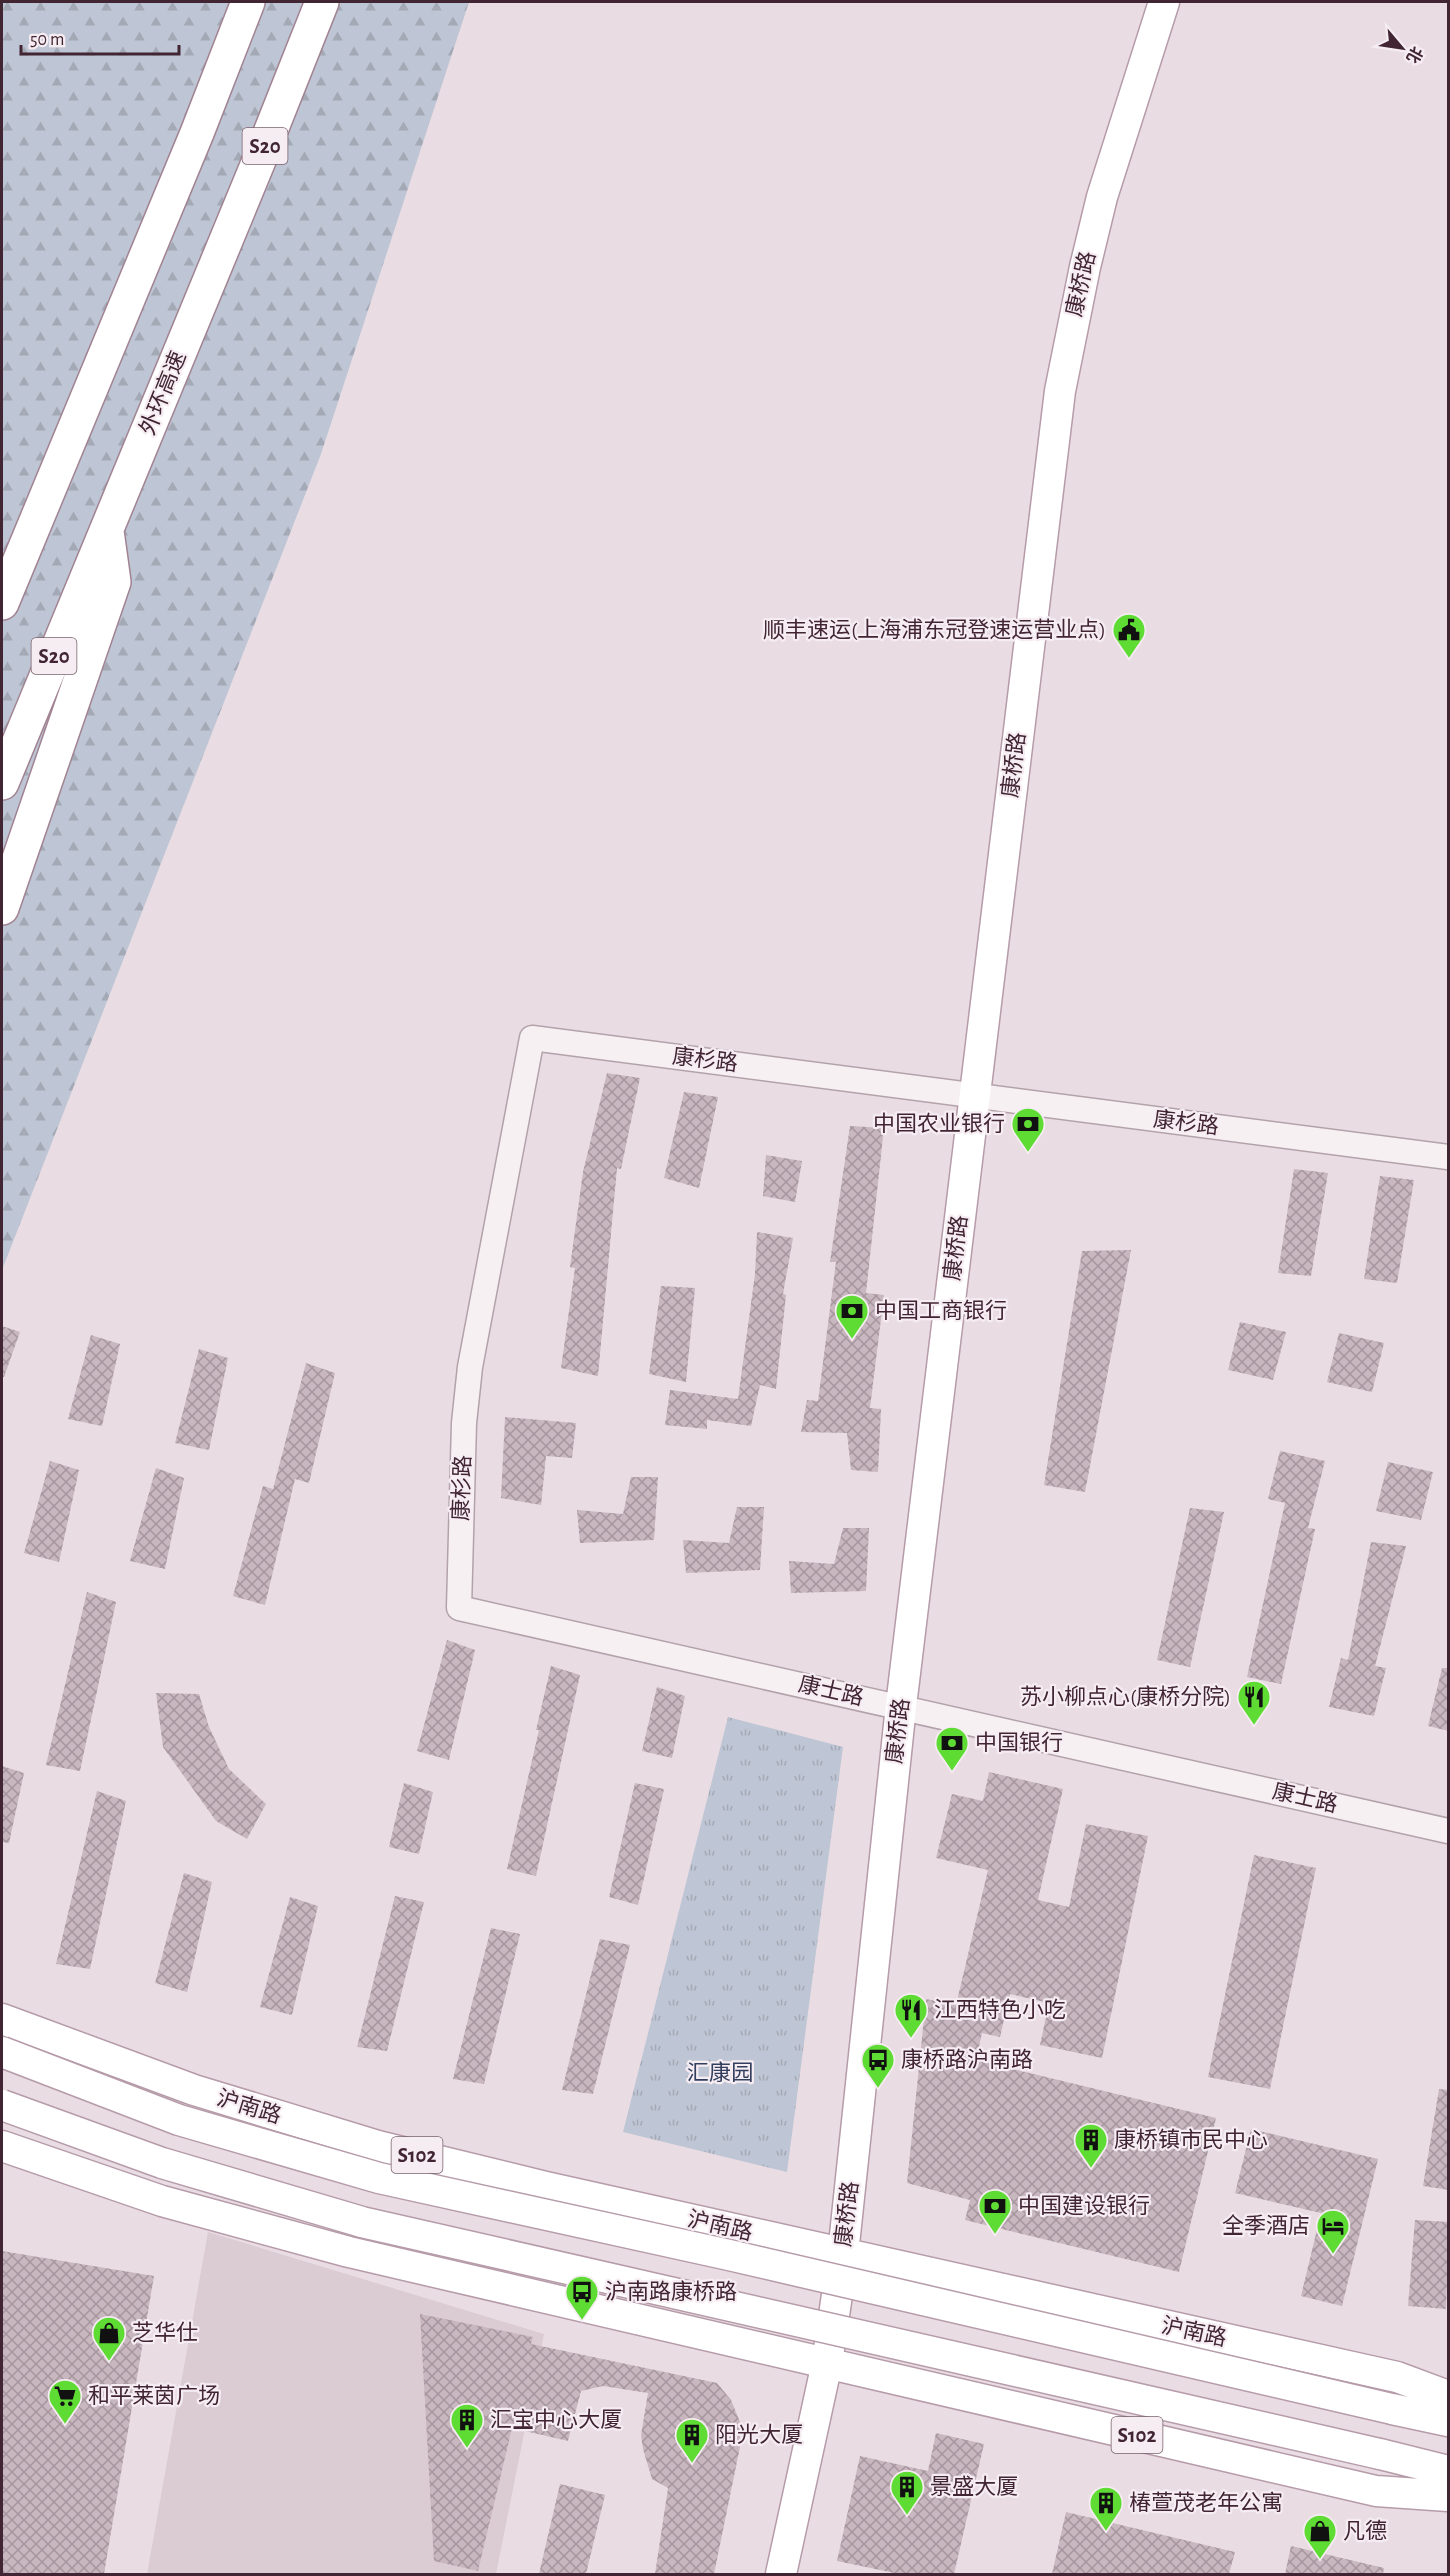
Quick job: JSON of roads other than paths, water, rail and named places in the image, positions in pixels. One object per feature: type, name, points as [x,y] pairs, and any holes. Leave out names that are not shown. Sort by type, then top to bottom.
[{"type":"highway","points":[[2,600],[197,133],[248,2]]},
{"type":"highway","name":"外环高速","points":[[2,783],[322,2]]},
{"type":"highway","points":[[2,908],[114,582],[107,529]]},
{"type":"main road","name":"康桥路","points":[[781,2574],[827,2362],[843,2254],[901,1706],[1062,380],[1082,278],[1102,197],[1164,2]]},
{"type":"main road","name":"沪南路","points":[[2,2019],[194,2090],[378,2146],[546,2187],[1397,2377],[1449,2396]]},
{"type":"main road","points":[[2,2052],[179,2120],[380,2178],[729,2255],[1449,2421]]},
{"type":"main road","points":[[2,2105],[162,2163],[362,2222],[1449,2471]]},
{"type":"main road","name":"S102","points":[[2,2146],[162,2201],[349,2252],[1376,2491],[1449,2496]]},
{"type":"street","name":"康杉路","points":[[459,1608],[464,1423],[470,1366],[532,1038],[1449,1157]]},
{"type":"street","name":"康士路","points":[[459,1608],[1449,1831]]},
{"type":"place","name":"顺丰速运(上海浦东冠登速运营业点)","points":[[1129,659]]},
{"type":"place","name":"中国农业银行","points":[[1028,1153]]},
{"type":"place","name":"中国工商银行","points":[[852,1340]]},
{"type":"place","name":"苏小柳点心(康桥分院)","points":[[1254,1726]]},
{"type":"place","name":"中国银行","points":[[952,1772]]},
{"type":"place","name":"江西特色小吃","points":[[911,2039]]},
{"type":"place","name":"康桥路沪南路","points":[[878,2089]]},
{"type":"place","name":"康桥镇市民中心","points":[[1091,2169]]},
{"type":"place","name":"中国建设银行","points":[[995,2235]]},
{"type":"place","name":"全季酒店","points":[[1333,2255]]},
{"type":"place","name":"沪南路康桥路","points":[[582,2321]]},
{"type":"place","name":"芝华仕","points":[[109,2362]]},
{"type":"place","name":"和平莱茵广场","points":[[65,2425]]},
{"type":"place","name":"汇宝中心大厦","points":[[467,2449]]},
{"type":"place","name":"阳光大厦","points":[[692,2464]]},
{"type":"place","name":"景盛大厦","points":[[907,2516]]},
{"type":"place","name":"椿萱茂老年公寓","points":[[1106,2532]]},
{"type":"place","name":"凡德","points":[[1320,2560]]},
{"type":"park label","name":"汇康园","points":[[720,2073]]}]
